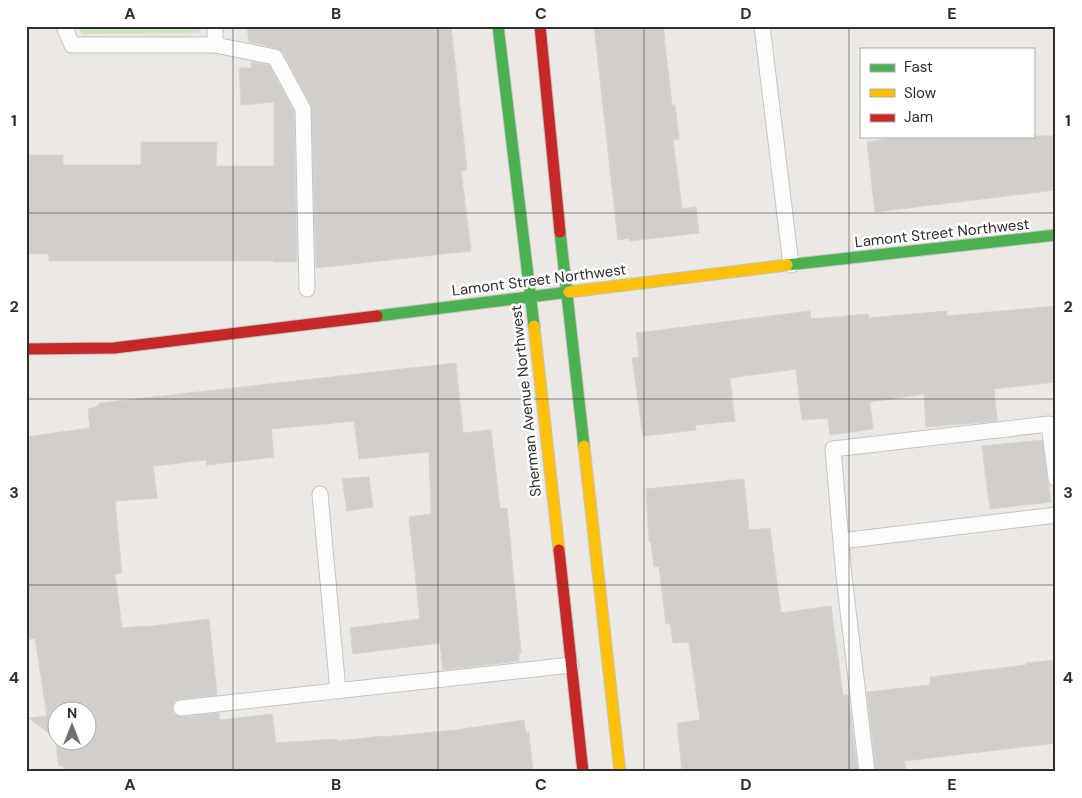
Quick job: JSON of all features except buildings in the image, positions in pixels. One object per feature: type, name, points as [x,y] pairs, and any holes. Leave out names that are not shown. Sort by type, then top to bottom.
[{"type":"main road","name":"Sherman Avenue Northwest","points":[[498,26],[583,772]]},
{"type":"main road","points":[[540,26],[562,250],[620,772]]},
{"type":"main road","name":"Lamont Street Northwest","points":[[26,350],[114,348],[530,296],[1056,235]]},
{"type":"lane","points":[[64,26],[72,45],[215,45],[275,57],[303,109],[307,289]]},
{"type":"lane","points":[[215,26],[215,45]]},
{"type":"lane","points":[[762,26],[791,265]]},
{"type":"lane","points":[[866,772],[844,576],[833,449],[1049,424],[1056,479]]},
{"type":"lane","points":[[320,494],[338,691]]},
{"type":"lane","points":[[841,541],[1056,515]]},
{"type":"lane","points":[[181,708],[571,665]]},
{"type":"green space","points":[[78,26],[200,26],[199,33],[82,34]]},
{"type":"traffic: fast","points":[[498,26],[534,326]]},
{"type":"traffic: fast","points":[[560,232],[584,446]]},
{"type":"traffic: fast","points":[[787,265],[1056,235]]},
{"type":"traffic: fast","points":[[377,316],[569,292]]},
{"type":"traffic: slow","points":[[569,292],[787,265]]},
{"type":"traffic: slow","points":[[534,326],[559,550]]},
{"type":"traffic: slow","points":[[584,446],[620,772]]},
{"type":"traffic: jam","points":[[540,26],[560,232]]},
{"type":"traffic: jam","points":[[26,349],[114,348],[377,316]]},
{"type":"traffic: jam","points":[[559,550],[583,772]]}]
